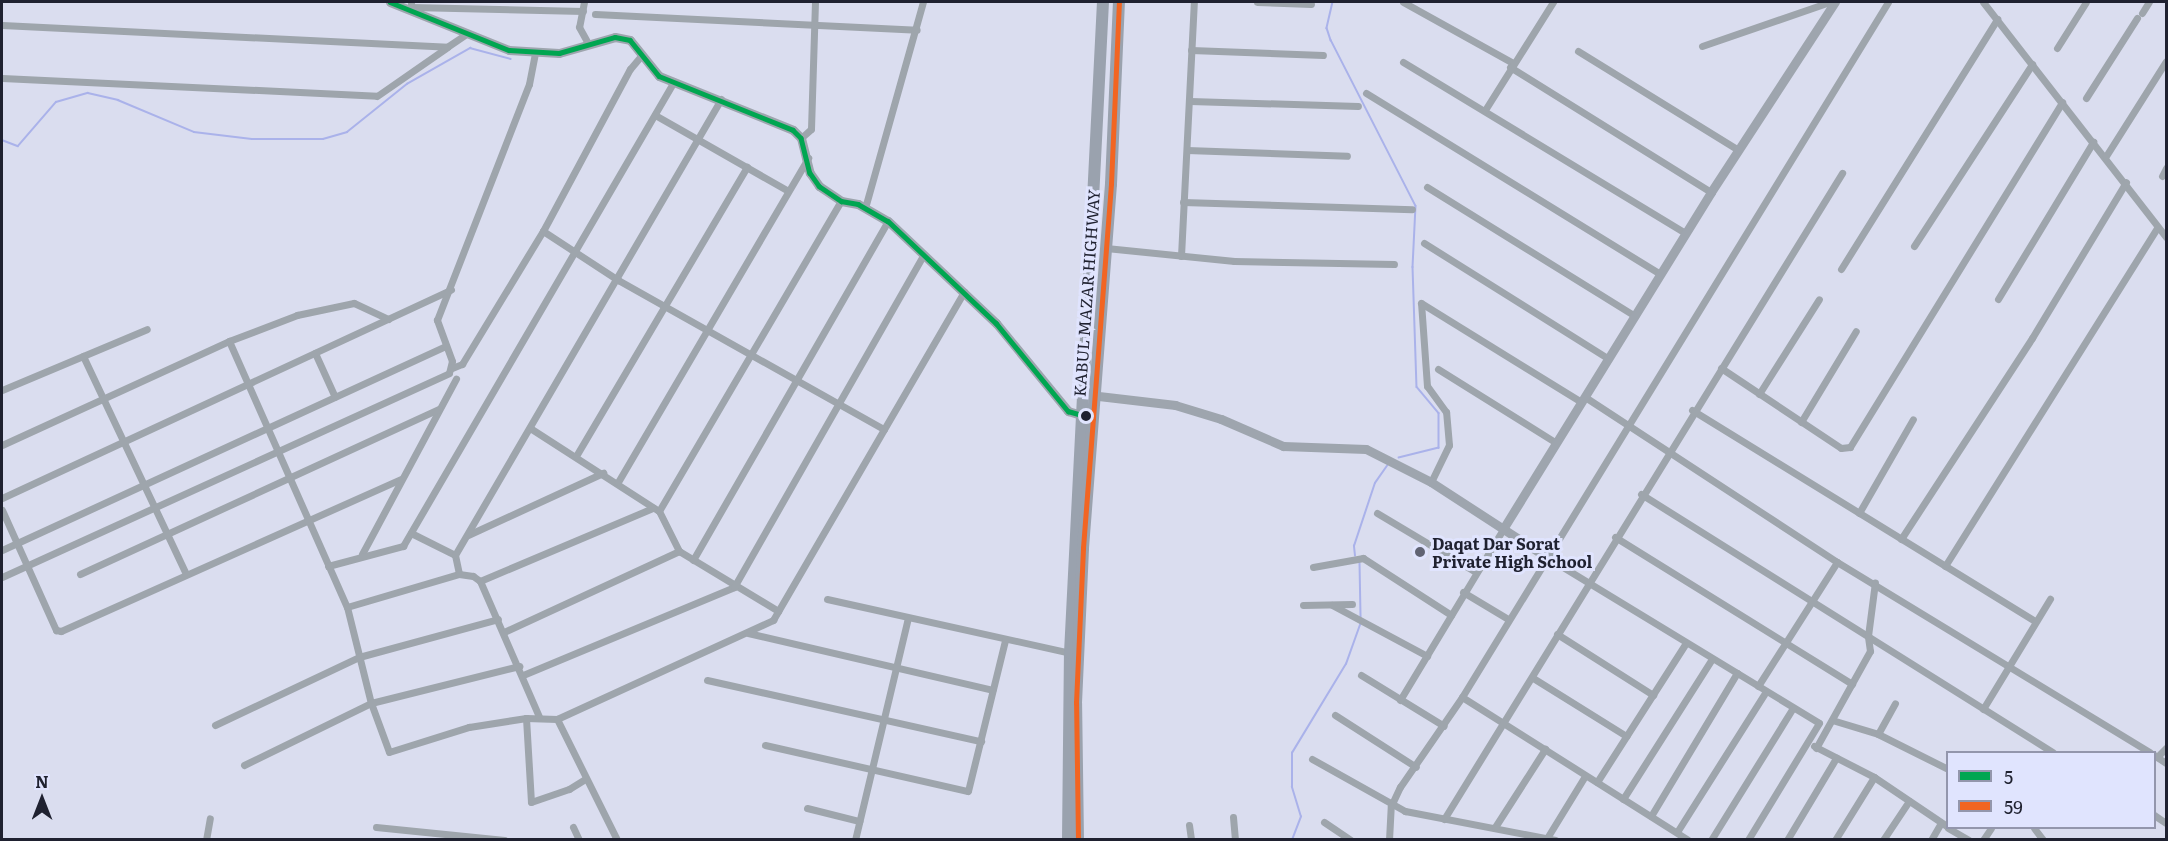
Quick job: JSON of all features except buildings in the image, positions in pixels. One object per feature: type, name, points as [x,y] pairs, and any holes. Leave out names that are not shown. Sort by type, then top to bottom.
[{"type":"highway","name":"KABUL MAZAR HIGHWAY","points":[[1068,840],[1103,2]]},
{"type":"highway","name":"KABUL MAZAR HIGHWAY","points":[[1088,394],[1106,248],[1119,2]]},
{"type":"highway","name":"KABUL MAZAR HIGHWAY","points":[[1076,613],[1070,653],[1071,750],[1078,840]]},
{"type":"street","points":[[390,2],[584,11]]},
{"type":"street","points":[[584,2],[584,36]]},
{"type":"street","points":[[801,138],[811,129],[815,2]]},
{"type":"street","points":[[865,208],[917,30],[923,2]]},
{"type":"street","points":[[1181,256],[1194,2]]},
{"type":"street","points":[[1257,2],[1311,4]]},
{"type":"street","points":[[1403,2],[1511,65],[1711,192]]},
{"type":"street","points":[[1485,110],[1511,65],[1553,2]]},
{"type":"street","points":[[1702,46],[1833,2]]},
{"type":"street","points":[[1400,700],[1555,442],[1833,2]]},
{"type":"street","points":[[1389,840],[1391,806],[1444,726],[1508,619],[1630,427],[1888,2]]},
{"type":"street","points":[[1983,2],[2106,156],[2166,237]]},
{"type":"street","points":[[2057,48],[2086,2]]},
{"type":"street","points":[[2086,98],[2148,2]]},
{"type":"street","points":[[411,4],[466,34],[509,50],[559,53],[584,36],[630,40],[659,76],[722,99],[793,130],[801,138],[812,178],[840,201],[865,208],[888,221],[996,323],[1068,411],[1087,417]]},
{"type":"street","points":[[595,14],[917,30]]},
{"type":"street","points":[[1841,269],[1997,19]]},
{"type":"street","points":[[2,25],[447,47]]},
{"type":"street","points":[[2,78],[377,96],[466,34]]},
{"type":"street","points":[[1191,50],[1323,55]]},
{"type":"street","points":[[1578,51],[1738,150]]},
{"type":"street","points":[[452,368],[437,320],[451,290],[529,84],[535,52]]},
{"type":"street","points":[[2,577],[462,364],[543,231],[630,69],[641,56]]},
{"type":"street","points":[[2106,156],[2166,61]]},
{"type":"street","points":[[1403,62],[1685,233]]},
{"type":"street","points":[[1914,246],[2032,64]]},
{"type":"street","points":[[328,566],[362,554],[403,546],[673,82]]},
{"type":"street","points":[[1366,93],[1660,274]]},
{"type":"street","points":[[459,574],[455,555],[701,139],[722,99]]},
{"type":"street","points":[[1190,101],[1358,106]]},
{"type":"street","points":[[1721,368],[1841,448],[1850,447],[2062,102]]},
{"type":"street","points":[[655,116],[701,139],[788,191]]},
{"type":"street","points":[[1998,299],[2093,142]]},
{"type":"street","points":[[1187,150],[1347,156]]},
{"type":"street","points":[[618,482],[808,158]]},
{"type":"street","points":[[576,456],[747,167]]},
{"type":"street","points":[[2162,176],[2166,168]]},
{"type":"street","points":[[1444,819],[1533,678],[1557,634],[1692,410],[1721,368],[1842,173]]},
{"type":"street","points":[[1901,539],[2032,338],[2126,182]]},
{"type":"street","points":[[1427,187],[1635,316]]},
{"type":"street","points":[[347,607],[459,574],[480,581],[656,509],[753,354],[840,201]]},
{"type":"street","points":[[1183,202],[1412,209]]},
{"type":"street","points":[[693,560],[888,221]]},
{"type":"street","points":[[1945,566],[2157,227]]},
{"type":"street","points":[[543,231],[618,280],[710,328],[795,380],[884,429]]},
{"type":"street","points":[[1424,243],[1609,359]]},
{"type":"street","points":[[1106,248],[1181,256],[1394,264]]},
{"type":"street","points":[[523,675],[734,587],[924,254]]},
{"type":"street","points":[[2,498],[451,290]]},
{"type":"street","points":[[229,341],[347,607],[371,704],[389,752],[470,727],[526,718],[557,719],[773,620],[964,292]]},
{"type":"street","points":[[1759,394],[1819,299]]},
{"type":"street","points":[[2,445],[229,341],[297,315],[354,303],[389,319]]},
{"type":"street","points":[[1431,482],[1449,445],[1446,412],[1426,386],[1421,303],[1630,427],[1837,562],[1875,582],[2148,751]]},
{"type":"street","points":[[2,390],[147,329]]},
{"type":"street","points":[[1801,422],[1856,331]]},
{"type":"street","points":[[2,550],[445,346]]},
{"type":"street","points":[[315,353],[334,397]]},
{"type":"street","points":[[83,356],[121,442],[186,574]]},
{"type":"street","points":[[1438,369],[1555,442]]},
{"type":"street","points":[[362,554],[456,379]]},
{"type":"street","points":[[1088,394],[1175,405],[1221,419],[1282,446],[1366,449],[1431,482],[1548,558],[1758,686],[1765,693],[1819,723],[1809,744],[1748,840]]},
{"type":"street","points":[[80,574],[439,409]]},
{"type":"street","points":[[1692,410],[2035,621]]},
{"type":"street","points":[[1859,513],[1913,419]]},
{"type":"street","points":[[530,428],[603,472],[656,509],[679,551],[734,587],[778,611]]},
{"type":"street","points":[[468,535],[603,472]]},
{"type":"street","points":[[2,510],[58,631],[308,518],[401,479]]},
{"type":"street","points":[[1641,494],[2050,751]]},
{"type":"street","points":[[1377,513],[1476,572]]},
{"type":"street","points":[[411,533],[455,555]]},
{"type":"street","points":[[1615,537],[1785,645],[1852,684]]},
{"type":"street","points":[[504,632],[679,551]]},
{"type":"street","points":[[1313,567],[1361,558],[1452,615]]},
{"type":"street","points":[[1758,686],[1837,562]]},
{"type":"street","points":[[480,581],[523,675],[539,717]]},
{"type":"street","points":[[1816,748],[1870,651],[1868,636],[1875,582]]},
{"type":"street","points":[[1463,592],[1508,619]]},
{"type":"street","points":[[828,598],[1070,653]]},
{"type":"street","points":[[1983,709],[2050,599]]},
{"type":"street","points":[[1303,605],[1352,604]]},
{"type":"street","points":[[1332,605],[1354,618],[1364,619],[1427,656]]},
{"type":"street","points":[[855,840],[908,618]]},
{"type":"street","points":[[215,725],[359,657],[498,619]]},
{"type":"street","points":[[748,633],[992,690]]},
{"type":"street","points":[[1557,634],[1653,694]]},
{"type":"street","points":[[765,745],[966,791],[981,741],[1005,640]]},
{"type":"street","points":[[1597,782],[1686,643]]},
{"type":"street","points":[[1623,799],[1712,659]]},
{"type":"street","points":[[244,765],[371,704],[519,666]]},
{"type":"street","points":[[1651,816],[1737,673]]},
{"type":"street","points":[[1361,675],[1444,726]]},
{"type":"street","points":[[1533,678],[1626,736]]},
{"type":"street","points":[[707,680],[981,741]]},
{"type":"street","points":[[1677,832],[1765,693]]},
{"type":"street","points":[[1462,697],[1688,840]]},
{"type":"street","points":[[1878,734],[1895,703]]},
{"type":"street","points":[[1711,840],[1793,708]]},
{"type":"street","points":[[1335,714],[1416,767]]},
{"type":"street","points":[[526,718],[531,802],[569,789],[585,779]]},
{"type":"street","points":[[557,719],[617,840]]},
{"type":"street","points":[[1832,720],[1878,734],[1946,768]]},
{"type":"street","points":[[1809,744],[1874,777],[1946,826],[1931,840]]},
{"type":"street","points":[[1495,827],[1545,749]]},
{"type":"street","points":[[1786,840],[1836,758]]},
{"type":"street","points":[[1312,759],[1391,806],[1444,819],[1551,839],[1585,776]]},
{"type":"street","points":[[1835,840],[1874,777]]},
{"type":"street","points":[[1883,840],[1909,801]]},
{"type":"street","points":[[807,808],[859,821]]},
{"type":"street","points":[[1233,817],[1235,840]]},
{"type":"street","points":[[206,840],[210,818]]},
{"type":"street","points":[[1324,822],[1351,840]]},
{"type":"street","points":[[1189,825],[1191,840]]},
{"type":"street","points":[[376,827],[504,840]]},
{"type":"street","points":[[573,827],[579,840]]},
{"type":"street","points":[[1951,829],[1969,840]]},
{"type":"street","points":[[2034,840],[2036,830]]},
{"type":"street","points":[[2036,830],[2043,840]]},
{"type":"waterway","points":[[1333,2],[1327,28],[1331,40],[1416,206],[1413,267],[1417,387],[1439,413],[1439,448],[1399,458]]},
{"type":"waterway","points":[[2,140],[18,146],[56,102],[88,93],[118,100],[194,132],[252,139],[323,139],[347,132],[407,84],[470,48],[511,59]]},
{"type":"waterway","points":[[1355,556],[1354,546],[1375,483],[1387,466]]},
{"type":"waterway","points":[[1360,563],[1361,617]]},
{"type":"waterway","points":[[1292,840],[1301,817],[1292,787],[1292,753],[1346,664],[1361,622]]},
{"type":"transit line","name":"5","points":[[390,2],[509,50],[559,53],[615,37],[630,40],[659,76],[793,130],[801,138],[810,173],[819,186],[841,201],[858,204],[888,221],[996,323],[1068,411],[1093,418]]},
{"type":"transit line","name":"59","points":[[1078,840],[1076,703],[1083,548],[1111,184],[1119,2]]},
{"type":"place","name":"Daqat Dar Sorat Private High School","points":[[1420,552]]}]
